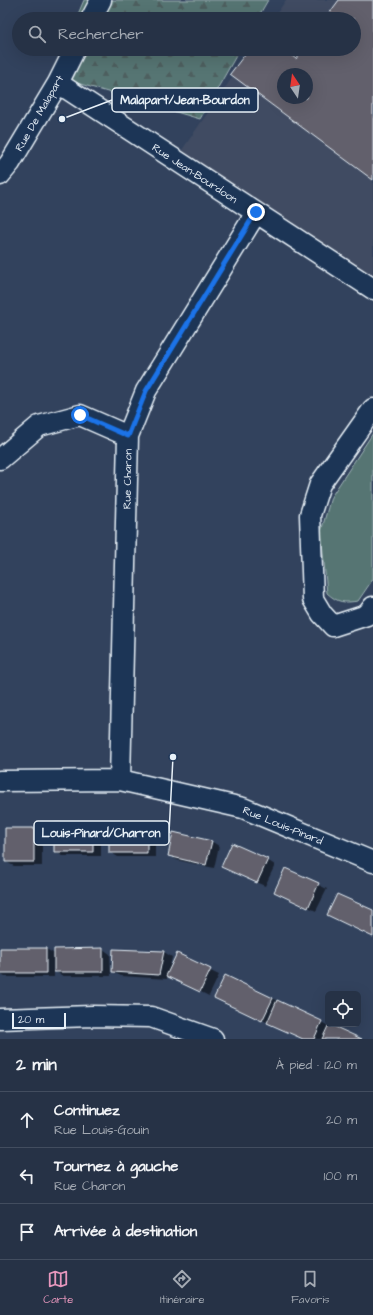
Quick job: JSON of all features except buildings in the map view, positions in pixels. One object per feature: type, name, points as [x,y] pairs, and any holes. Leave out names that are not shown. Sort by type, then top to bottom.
[{"type":"street","points":[[95,12],[101,0]]},
{"type":"street","name":"Rue De Malapart","points":[[3,165],[58,83],[72,56]]},
{"type":"street","name":"Rue Jean-Bourdoon","points":[[58,83],[373,289]]},
{"type":"street","name":"Rue Charon","points":[[120,780],[128,436],[146,391],[256,212]]},
{"type":"street","points":[[373,409],[320,484],[310,515],[313,599],[322,614],[333,626],[367,615],[373,607]]},
{"type":"street","points":[[0,459],[39,426],[80,415],[128,436]]},
{"type":"street","name":"Rue Louis-Pinard","points":[[0,781],[120,780],[243,808],[373,862]]},
{"type":"street","points":[[0,1019],[92,1016],[151,1017],[212,1039]]},
{"type":"shaded area","points":[[286,0],[373,0],[373,284],[175,160],[247,56],[361,56],[361,12],[278,12]]},
{"type":"green space","points":[[84,0],[268,0],[261,12],[79,12]]},
{"type":"green space","points":[[61,56],[236,56],[200,119],[53,76]]},
{"type":"green space","points":[[373,433],[373,579],[358,601],[341,602],[327,593],[321,532],[331,497]]},
{"type":"place","name":"Malapart/Jean-Bourdon","points":[[62,119]]},
{"type":"place","name":"Louis-Pinard/Charron","points":[[173,757]]},
{"type":"route","points":[[80,415],[128,436],[146,391],[256,212]]}]
